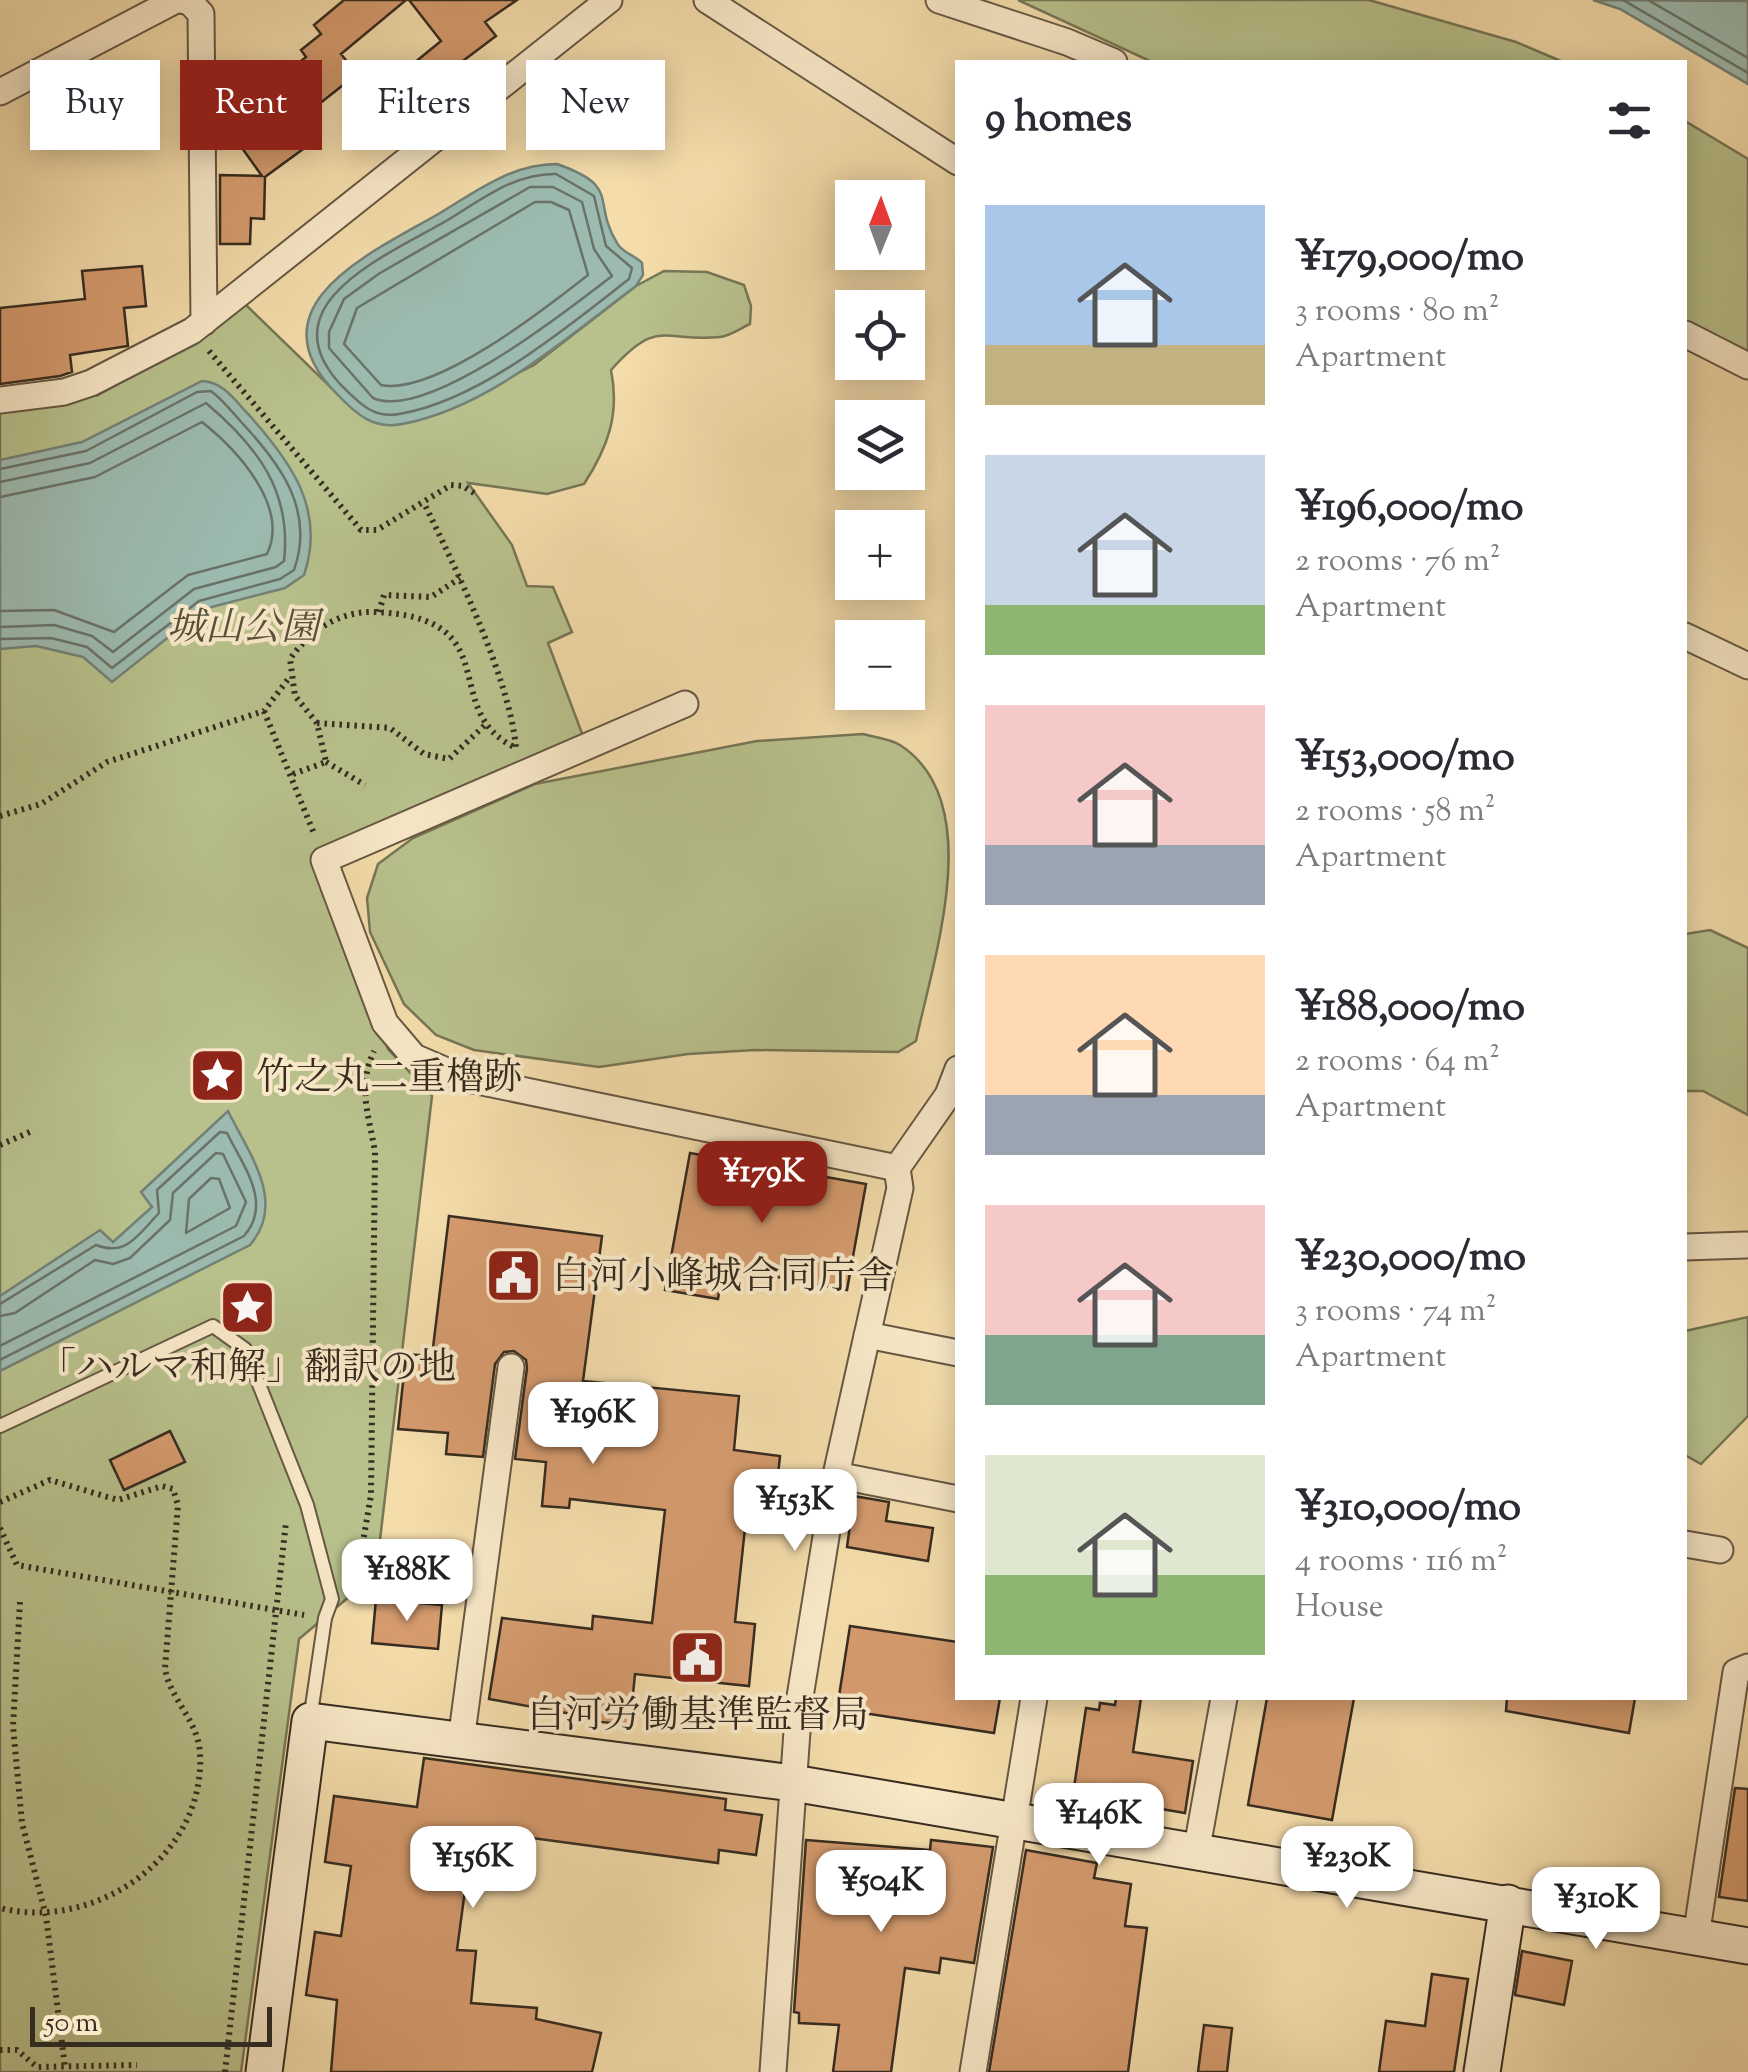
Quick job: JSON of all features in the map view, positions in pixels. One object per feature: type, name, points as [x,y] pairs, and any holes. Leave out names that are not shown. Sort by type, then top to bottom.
[{"type":"street","points":[[0,92],[179,0],[201,14],[198,327]]},
{"type":"street","points":[[0,400],[64,392],[92,384],[198,327],[609,0]]},
{"type":"street","points":[[707,0],[955,160]]},
{"type":"street","points":[[939,0],[1109,60]]},
{"type":"street","points":[[1687,335],[1748,366]]},
{"type":"street","points":[[1687,637],[1748,666]]},
{"type":"street","points":[[685,704],[324,860],[385,1023],[414,1056],[463,1078],[897,1168]]},
{"type":"street","points":[[773,2072],[799,1704],[836,1475],[900,1188],[897,1168],[948,1095],[955,1077]]},
{"type":"street","points":[[1687,1247],[1746,1245]]},
{"type":"street","points":[[867,1334],[955,1351]]},
{"type":"street","points":[[461,1740],[511,1367]]},
{"type":"street","points":[[836,1475],[955,1498]]},
{"type":"street","points":[[1687,1544],[1720,1550]]},
{"type":"street","points":[[1696,1937],[1736,1672],[1748,1666]]},
{"type":"street","points":[[973,2072],[1034,1700]]},
{"type":"street","points":[[1196,1854],[1224,1700]]},
{"type":"street","points":[[264,2072],[310,1721],[793,1784],[1748,1946]]},
{"type":"street","points":[[1482,2072],[1508,1904]]},
{"type":"lane","points":[[0,1426],[213,1326],[245,1350],[292,1468],[332,1599],[325,1618],[310,1721]]},
{"type":"path","points":[[198,327],[361,530],[376,530],[451,486],[464,486],[478,495]]},
{"type":"path","points":[[365,785],[326,762],[317,722],[295,696],[290,678],[290,658],[296,650],[343,614],[379,612],[423,617],[449,632],[485,725],[498,740],[516,748],[505,701],[460,578],[424,503]]},
{"type":"path","points":[[379,612],[384,594],[431,597],[460,578]]},
{"type":"path","points":[[0,816],[42,804],[107,762],[264,711],[290,678]]},
{"type":"path","points":[[264,711],[324,860]]},
{"type":"path","points":[[317,722],[390,728],[424,754],[449,759],[485,725]]},
{"type":"path","points":[[292,774],[326,762]]},
{"type":"path","points":[[332,1599],[356,1577],[371,1495],[375,1152],[366,1122],[364,1085],[385,1023]]},
{"type":"path","points":[[0,1145],[34,1130]]},
{"type":"path","points":[[225,2072],[292,1468]]},
{"type":"path","points":[[0,1502],[50,1480],[118,1500],[162,1486],[173,1488],[178,1506],[169,1591],[166,1680],[191,1721],[200,1748],[200,1778],[192,1814],[165,1855],[142,1875],[103,1898],[46,1916],[0,1908]]},
{"type":"path","points":[[0,1528],[17,1565],[325,1618]]},
{"type":"path","points":[[20,1602],[13,1726],[22,1823],[46,1916],[65,2066]]},
{"type":"path","points":[[0,2050],[17,2050],[38,2067],[136,2065]]},
{"type":"green space","points":[[1018,0],[1369,0],[1516,42],[1558,60],[1148,60]]},
{"type":"green space","points":[[1687,122],[1748,159],[1748,354],[1687,321]]},
{"type":"green space","name":"城山公園","points":[[664,271],[707,272],[744,285],[751,306],[750,324],[720,337],[652,337],[627,353],[611,370],[614,401],[610,430],[584,484],[547,494],[468,483],[512,545],[527,586],[553,587],[572,632],[548,643],[586,744],[314,859],[388,1049],[432,1096],[376,1574],[299,1639],[241,2072],[0,2072],[0,413],[98,395],[206,334],[244,303],[353,409],[401,424],[451,407],[534,365],[636,286]]},
{"type":"green space","points":[[863,734],[900,745],[927,771],[942,804],[948,842],[942,926],[916,1041],[898,1052],[755,1050],[688,1054],[599,1067],[474,1050],[436,1035],[404,1004],[370,932],[367,898],[378,864],[413,838],[535,784],[757,741]]},
{"type":"green space","points":[[1710,930],[1748,948],[1748,1115],[1703,1091],[1687,1091],[1687,934]]},
{"type":"green space","points":[[1748,1317],[1748,1416],[1701,1464],[1687,1456],[1687,1331]]},
{"type":"water","points":[[1593,0],[1748,1],[1748,84],[1620,9]]},
{"type":"water","points":[[557,164],[577,172],[598,188],[617,243],[642,263],[643,275],[636,286],[526,368],[466,403],[434,416],[392,425],[373,422],[351,408],[313,362],[306,334],[313,308],[331,284],[384,245],[496,180],[525,168]]},
{"type":"water","points":[[202,381],[217,385],[234,399],[279,451],[301,488],[311,529],[304,575],[285,588],[204,609],[112,682],[83,657],[36,646],[0,649],[0,460],[82,442]]},
{"type":"water","points":[[228,1111],[254,1161],[265,1195],[261,1229],[250,1245],[0,1371],[0,1296],[100,1230],[113,1242],[152,1207],[141,1192]]},
{"type":"building","points":[[344,0],[406,0],[341,54],[346,60],[342,60],[342,86],[322,102],[322,60],[302,60],[306,57],[301,50],[321,34],[314,25]]},
{"type":"building","points":[[409,0],[517,0],[485,22],[496,36],[464,60],[418,60],[441,41]]},
{"type":"building","points":[[243,150],[302,150],[265,177],[264,219],[251,218],[250,244],[220,244],[220,175],[262,176]]},
{"type":"building","points":[[142,266],[146,306],[124,308],[128,346],[70,355],[72,372],[60,376],[0,384],[0,308],[85,299],[82,271]]},
{"type":"building","points":[[690,1153],[866,1184],[847,1290],[723,1267],[718,1299],[665,1290]]},
{"type":"building","points":[[449,1216],[602,1236],[583,1381],[739,1396],[734,1450],[780,1456],[773,1522],[746,1519],[735,1622],[755,1624],[749,1686],[635,1674],[630,1725],[582,1720],[583,1716],[489,1699],[502,1618],[592,1629],[593,1616],[652,1623],[665,1510],[570,1499],[569,1508],[542,1506],[546,1462],[515,1459],[527,1368],[526,1360],[514,1351],[504,1352],[495,1364],[483,1457],[446,1454],[448,1433],[398,1429],[406,1354],[432,1356]]},
{"type":"building","points":[[170,1431],[185,1462],[124,1490],[110,1460]]},
{"type":"building","points":[[854,1496],[889,1502],[886,1521],[933,1528],[928,1561],[847,1547]]},
{"type":"building","points":[[376,1599],[442,1605],[438,1649],[372,1643]]},
{"type":"building","points":[[850,1626],[955,1642],[955,1700],[1000,1700],[994,1733],[837,1709]]},
{"type":"building","points":[[1116,1700],[1141,1700],[1133,1752],[1193,1761],[1185,1813],[1073,1794],[1086,1708],[1099,1710],[1100,1703],[1115,1705]]},
{"type":"building","points":[[1267,1700],[1354,1700],[1332,1820],[1248,1805]]},
{"type":"building","points":[[1507,1700],[1635,1700],[1629,1733],[1506,1711]]},
{"type":"building","points":[[424,1758],[726,1799],[725,1810],[762,1815],[756,1855],[719,1850],[718,1863],[473,1830],[457,1950],[476,1951],[471,2003],[537,2008],[536,2019],[601,2033],[592,2072],[331,2072],[337,2000],[306,1995],[315,1932],[341,1936],[351,1866],[325,1862],[334,1796],[417,1807]]},
{"type":"building","points":[[1735,1788],[1748,1789],[1748,1901],[1719,1897]]},
{"type":"building","points":[[806,1840],[930,1850],[931,1840],[993,1847],[974,1963],[941,1958],[939,1973],[905,1968],[891,2072],[833,2072],[839,2025],[799,2023],[799,2013],[794,2012]]},
{"type":"building","points":[[1026,1850],[1097,1863],[1094,1878],[1131,1884],[1125,1926],[1147,1928],[1128,2072],[989,2072]]},
{"type":"building","points":[[1522,1951],[1572,1961],[1564,2005],[1515,1995]]},
{"type":"building","points":[[1432,1974],[1468,1979],[1454,2072],[1379,2072],[1386,2021],[1425,2026]]},
{"type":"building","points":[[1204,2025],[1232,2028],[1227,2072],[1198,2072]]},
{"type":"place","name":"竹之丸二重櫓跡","points":[[217,1076]]},
{"type":"place","name":"白河小峰城合同庁舎","points":[[513,1275]]},
{"type":"place","name":"「ハルマ和解」翻訳の地","points":[[247,1308]]},
{"type":"place","name":"白河労働基準監督局","points":[[698,1657]]}]
